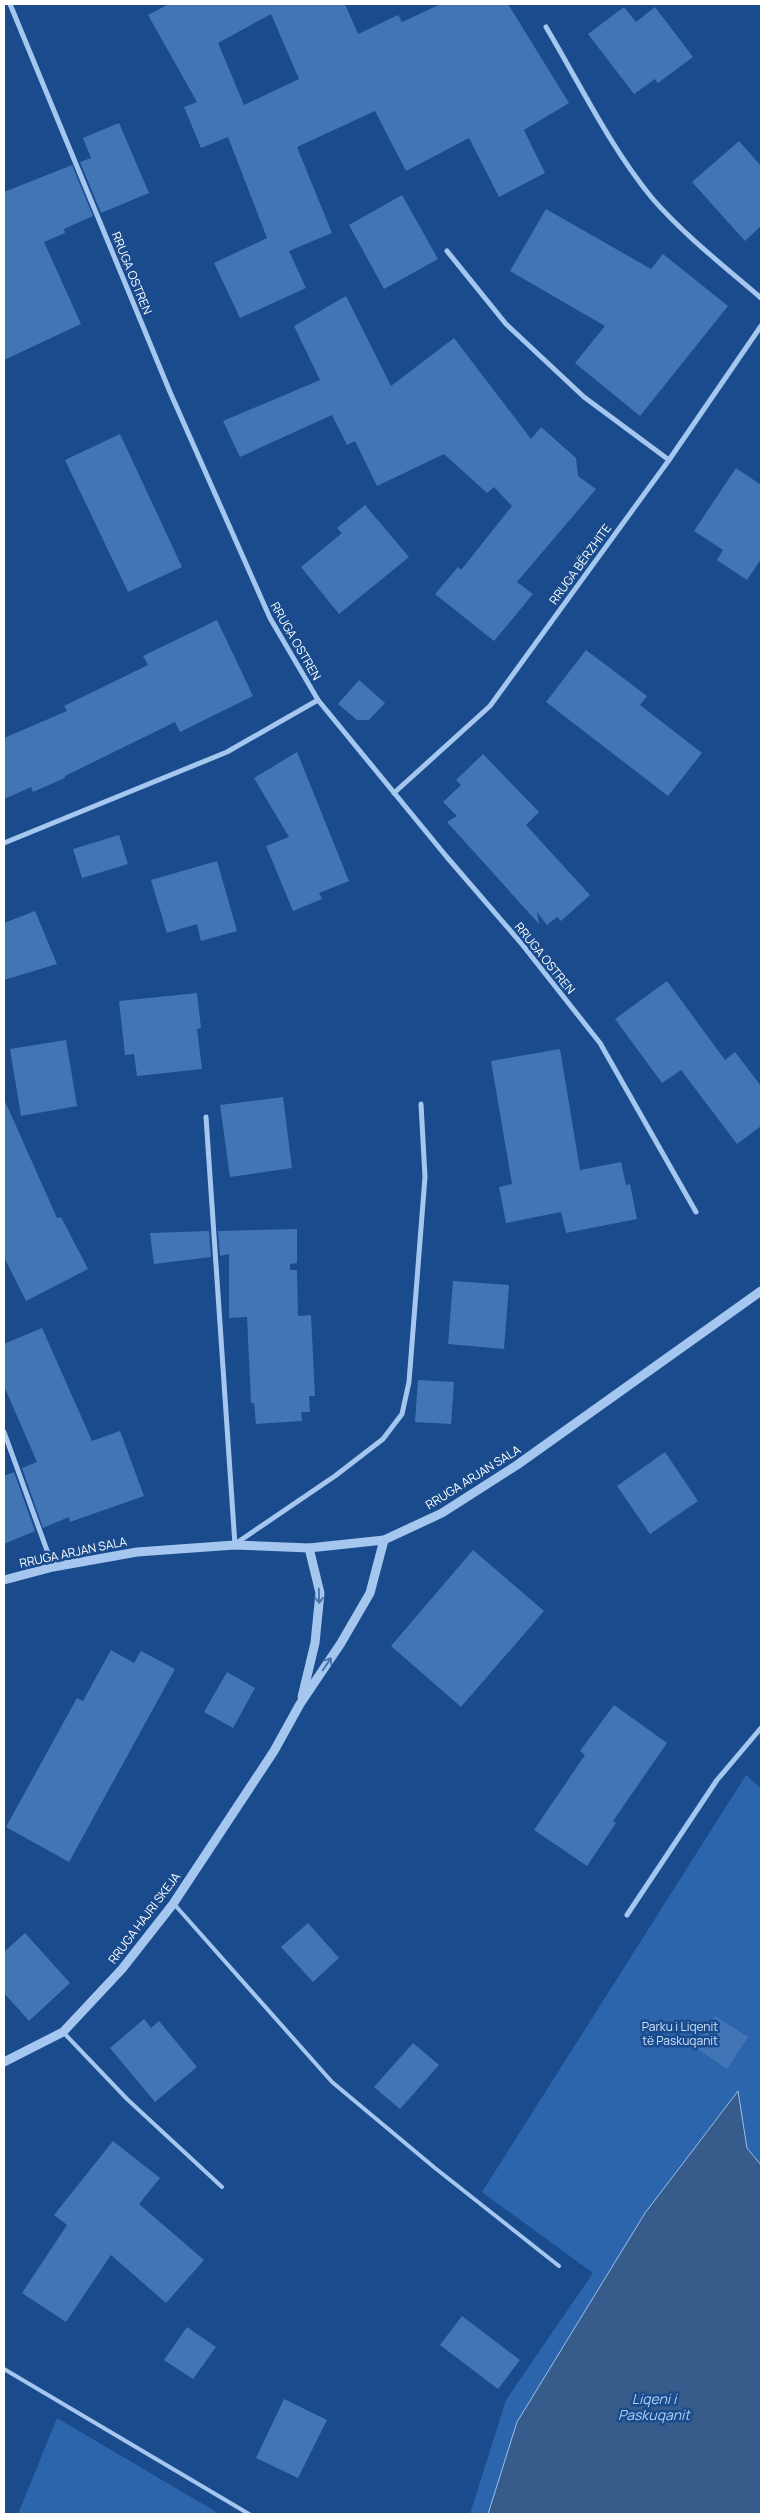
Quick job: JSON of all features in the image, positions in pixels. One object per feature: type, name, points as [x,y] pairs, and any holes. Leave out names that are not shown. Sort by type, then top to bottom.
[{"type":"street","name":"RRUGA OSTREN","points":[[10,4],[170,392],[270,618],[318,700],[394,794],[521,943],[600,1043],[696,1212]]},
{"type":"street","points":[[546,27],[618,149],[653,198],[704,248],[761,298]]},
{"type":"street","points":[[447,250],[513,330],[584,397],[669,460]]},
{"type":"street","name":"RRUGA BËRZHITE","points":[[394,794],[490,706],[669,460],[761,326]]},
{"type":"street","points":[[4,843],[227,752],[318,700]]},
{"type":"street","points":[[235,1545],[335,1476],[383,1439],[402,1414],[409,1382],[425,1177],[421,1104]]},
{"type":"street","points":[[206,1117],[235,1545]]},
{"type":"street","name":"RRUGA ARJAN SALA","points":[[4,1580],[53,1567],[137,1552],[235,1545],[309,1548],[384,1540],[442,1513],[517,1465],[761,1291]]},
{"type":"street","points":[[4,1432],[53,1567]]},
{"type":"street","name":"RRUGA HAJRI SKEJA","points":[[4,2062],[63,2032],[122,1969],[173,1904],[274,1752],[300,1704],[342,1643],[370,1593],[384,1540]]},
{"type":"street","name":"RRUGA HAJRI SKEJA","points":[[300,1704],[315,1643],[320,1593],[309,1548]]},
{"type":"street","points":[[627,1915],[717,1780],[761,1728]]},
{"type":"lane","points":[[173,1904],[332,2082],[435,2168],[559,2266]]},
{"type":"lane","points":[[63,2032],[127,2099],[222,2187]]},
{"type":"lane","points":[[4,2369],[249,2514]]},
{"type":"green space","name":"Parku i Liqenit të Paskuqanit","points":[[746,1775],[761,1788],[761,2165],[747,2148],[738,2091],[645,2213],[517,2422],[488,2514],[470,2514],[506,2400],[593,2273],[482,2192]]},
{"type":"green space","points":[[57,2418],[218,2513],[18,2514]]},
{"type":"water","name":"Liqeni i Paskuqanit","points":[[738,2091],[747,2148],[761,2165],[761,2514],[488,2514],[517,2422],[645,2213]]},
{"type":"building","points":[[169,4],[345,4],[358,34],[398,15],[402,22],[441,4],[508,4],[569,103],[524,130],[545,173],[499,197],[469,138],[406,171],[375,111],[297,147],[332,233],[289,251],[306,288],[240,318],[214,263],[267,238],[228,137],[201,148],[184,107],[197,102],[148,15]],"holes":[[[271,14],[299,79],[244,105],[218,43]]]},
{"type":"building","points":[[624,7],[636,22],[655,7],[693,57],[658,83],[655,79],[634,94],[588,34]]},
{"type":"building","points":[[119,123],[149,193],[101,213],[80,162],[91,158],[83,138]]},
{"type":"building","points":[[739,141],[761,166],[761,226],[745,241],[692,182]]},
{"type":"building","points":[[72,165],[93,216],[64,229],[65,233],[44,242],[81,324],[4,360],[4,192]]},
{"type":"building","points":[[402,195],[438,259],[384,289],[349,225]]},
{"type":"building","points":[[546,209],[651,269],[663,254],[728,306],[640,416],[575,363],[605,326],[510,271]]},
{"type":"building","points":[[346,296],[391,386],[454,338],[531,439],[541,427],[576,458],[578,476],[596,489],[517,582],[533,594],[494,641],[435,594],[458,567],[461,570],[512,506],[494,487],[487,493],[444,454],[377,486],[355,441],[347,445],[332,415],[240,457],[223,421],[320,380],[294,326]]},
{"type":"building","points":[[120,434],[182,567],[128,592],[65,460]]},
{"type":"building","points":[[736,468],[761,485],[761,559],[747,580],[717,560],[723,550],[694,531]]},
{"type":"building","points":[[365,505],[409,557],[339,614],[301,567],[342,533],[337,528]]},
{"type":"building","points":[[217,620],[253,696],[180,732],[175,722],[65,776],[65,778],[33,792],[31,787],[4,799],[4,738],[67,711],[64,706],[148,665],[143,656]]},
{"type":"building","points":[[586,650],[647,696],[640,705],[702,753],[668,796],[546,702]]},
{"type":"building","points":[[359,680],[385,703],[369,720],[357,720],[338,704]]},
{"type":"building","points":[[297,752],[349,881],[319,893],[322,899],[293,911],[266,846],[289,837],[254,778]]},
{"type":"building","points":[[483,754],[539,812],[526,825],[590,895],[561,921],[557,917],[547,925],[537,912],[539,924],[447,822],[457,816],[443,802],[461,785],[456,780]]},
{"type":"building","points":[[119,835],[128,864],[82,878],[73,849]]},
{"type":"building","points":[[217,861],[237,931],[201,941],[197,924],[167,933],[151,880]]},
{"type":"building","points":[[35,911],[57,964],[4,980],[4,923]]},
{"type":"building","points":[[667,981],[725,1060],[735,1052],[761,1086],[761,1126],[737,1144],[681,1070],[662,1083],[615,1019]]},
{"type":"building","points":[[197,993],[201,1028],[197,1029],[202,1069],[137,1076],[134,1054],[125,1055],[119,1001]]},
{"type":"building","points":[[66,1040],[77,1106],[21,1116],[10,1049]]},
{"type":"building","points":[[560,1049],[580,1170],[621,1162],[626,1185],[630,1184],[637,1219],[566,1233],[561,1212],[506,1223],[499,1187],[512,1184],[491,1061]]},
{"type":"building","points":[[283,1097],[292,1168],[230,1177],[220,1105]]},
{"type":"building","points":[[4,1099],[57,1218],[61,1217],[88,1269],[26,1301],[4,1257]]},
{"type":"building","points":[[297,1229],[297,1263],[290,1264],[290,1270],[297,1270],[298,1316],[311,1315],[315,1396],[309,1396],[310,1412],[301,1412],[302,1421],[256,1424],[254,1403],[251,1403],[247,1317],[229,1318],[229,1254],[220,1256],[218,1231]]},
{"type":"building","points":[[209,1231],[211,1257],[154,1264],[150,1233]]},
{"type":"building","points":[[453,1281],[509,1285],[504,1349],[448,1344]]},
{"type":"building","points":[[42,1328],[92,1441],[120,1431],[144,1496],[70,1522],[69,1517],[43,1528],[22,1468],[37,1462],[4,1386],[4,1344]]},
{"type":"building","points":[[418,1380],[454,1382],[451,1424],[415,1422]]},
{"type":"building","points":[[665,1452],[698,1501],[650,1534],[617,1486]]},
{"type":"building","points":[[14,1472],[35,1531],[4,1544],[4,1476]]},
{"type":"building","points":[[473,1550],[544,1611],[461,1707],[391,1646]]},
{"type":"building","points":[[111,1650],[134,1663],[141,1651],[175,1669],[69,1862],[6,1827],[77,1698],[83,1701]]},
{"type":"building","points":[[227,1672],[255,1688],[233,1728],[204,1712]]},
{"type":"building","points":[[614,1705],[667,1743],[613,1821],[616,1823],[587,1866],[534,1830],[585,1755],[580,1751]]},
{"type":"building","points":[[308,1923],[339,1958],[313,1982],[281,1947]]},
{"type":"building","points":[[25,1933],[70,1983],[29,2021],[4,1993],[4,1952]]},
{"type":"building","points":[[715,2016],[748,2037],[727,2069],[695,2047]]},
{"type":"building","points":[[144,2019],[151,2028],[159,2021],[197,2067],[155,2102],[110,2048]]},
{"type":"building","points":[[413,2043],[439,2065],[400,2109],[374,2087]]},
{"type":"building","points":[[113,2141],[160,2178],[139,2204],[204,2260],[166,2303],[111,2255],[66,2322],[22,2293],[67,2225],[54,2215]]},
{"type":"building","points":[[462,2316],[520,2360],[498,2389],[440,2345]]},
{"type":"building","points":[[187,2327],[216,2347],[193,2379],[164,2360]]},
{"type":"building","points":[[284,2399],[327,2420],[298,2478],[256,2458]]}]
